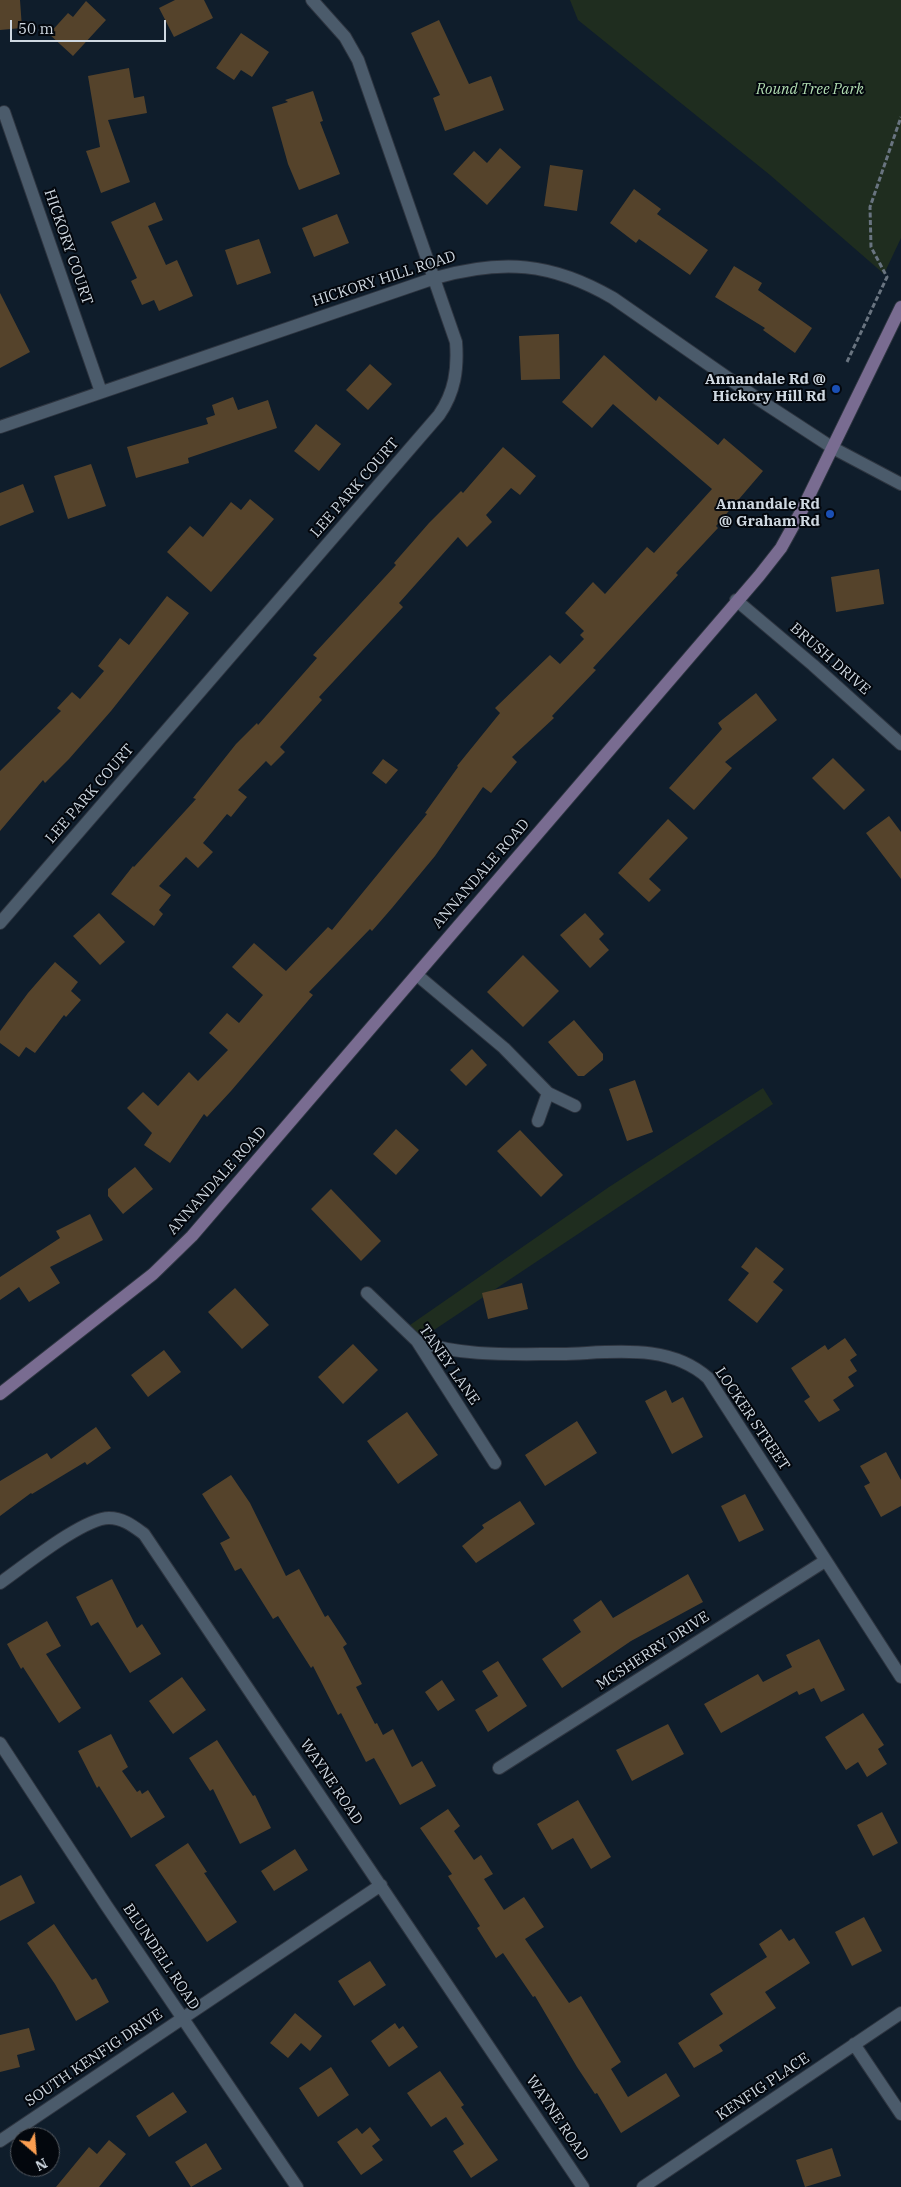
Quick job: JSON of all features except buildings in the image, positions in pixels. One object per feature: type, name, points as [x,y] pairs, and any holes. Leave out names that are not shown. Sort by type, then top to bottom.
[{"type":"main road","name":"ANNANDALE ROAD","points":[[0,1394],[153,1274],[192,1236],[782,548],[901,307]]},
{"type":"street","name":"LEE PARK COURT","points":[[0,923],[439,416],[454,387],[458,363],[456,342],[358,60],[345,37],[312,0]]},
{"type":"street","name":"HICKORY COURT","points":[[4,112],[101,392]]},
{"type":"street","name":"HICKORY HILL ROAD","points":[[0,427],[435,278],[466,269],[498,266],[530,267],[560,274],[591,286],[613,298],[761,401],[833,448],[901,484]]},
{"type":"street","name":"BRUSH DRIVE","points":[[736,600],[813,665],[901,744]]},
{"type":"street","points":[[417,974],[504,1048],[548,1093],[575,1106]]},
{"type":"street","points":[[538,1121],[548,1093]]},
{"type":"street","name":"TANEY LANE","points":[[367,1293],[417,1341],[495,1463]]},
{"type":"street","name":"LOCKER STREET","points":[[417,1341],[437,1348],[463,1352],[562,1354],[622,1351],[648,1353],[678,1360],[696,1368],[708,1378],[901,1677]]},
{"type":"street","name":"WAYNE ROAD","points":[[0,1583],[65,1538],[96,1520],[118,1519],[132,1525],[144,1534],[583,2187]]},
{"type":"street","name":"MCSHERRY DRIVE","points":[[499,1768],[826,1561]]},
{"type":"street","name":"BLUNDELL ROAD","points":[[0,1743],[106,1905],[297,2187]]},
{"type":"street","name":"SOUTH KENFIG DRIVE","points":[[0,2140],[380,1885]]},
{"type":"street","name":"KENFIG PLACE","points":[[643,2187],[901,2013]]},
{"type":"street","points":[[854,2044],[901,2114]]},
{"type":"path","points":[[847,362],[887,277],[871,247],[870,207],[901,117]]},
{"type":"green space","name":"Round Tree Park","points":[[570,0],[901,0],[901,238],[884,274],[770,175],[578,20]]},
{"type":"green space","points":[[763,1088],[773,1104],[422,1338],[410,1325],[609,1187]]},
{"type":"place","name":"Annandale Rd @ Hickory Hill Rd","points":[[836,389]]},
{"type":"place","name":"Annandale Rd @ Graham Rd","points":[[830,514]]}]
